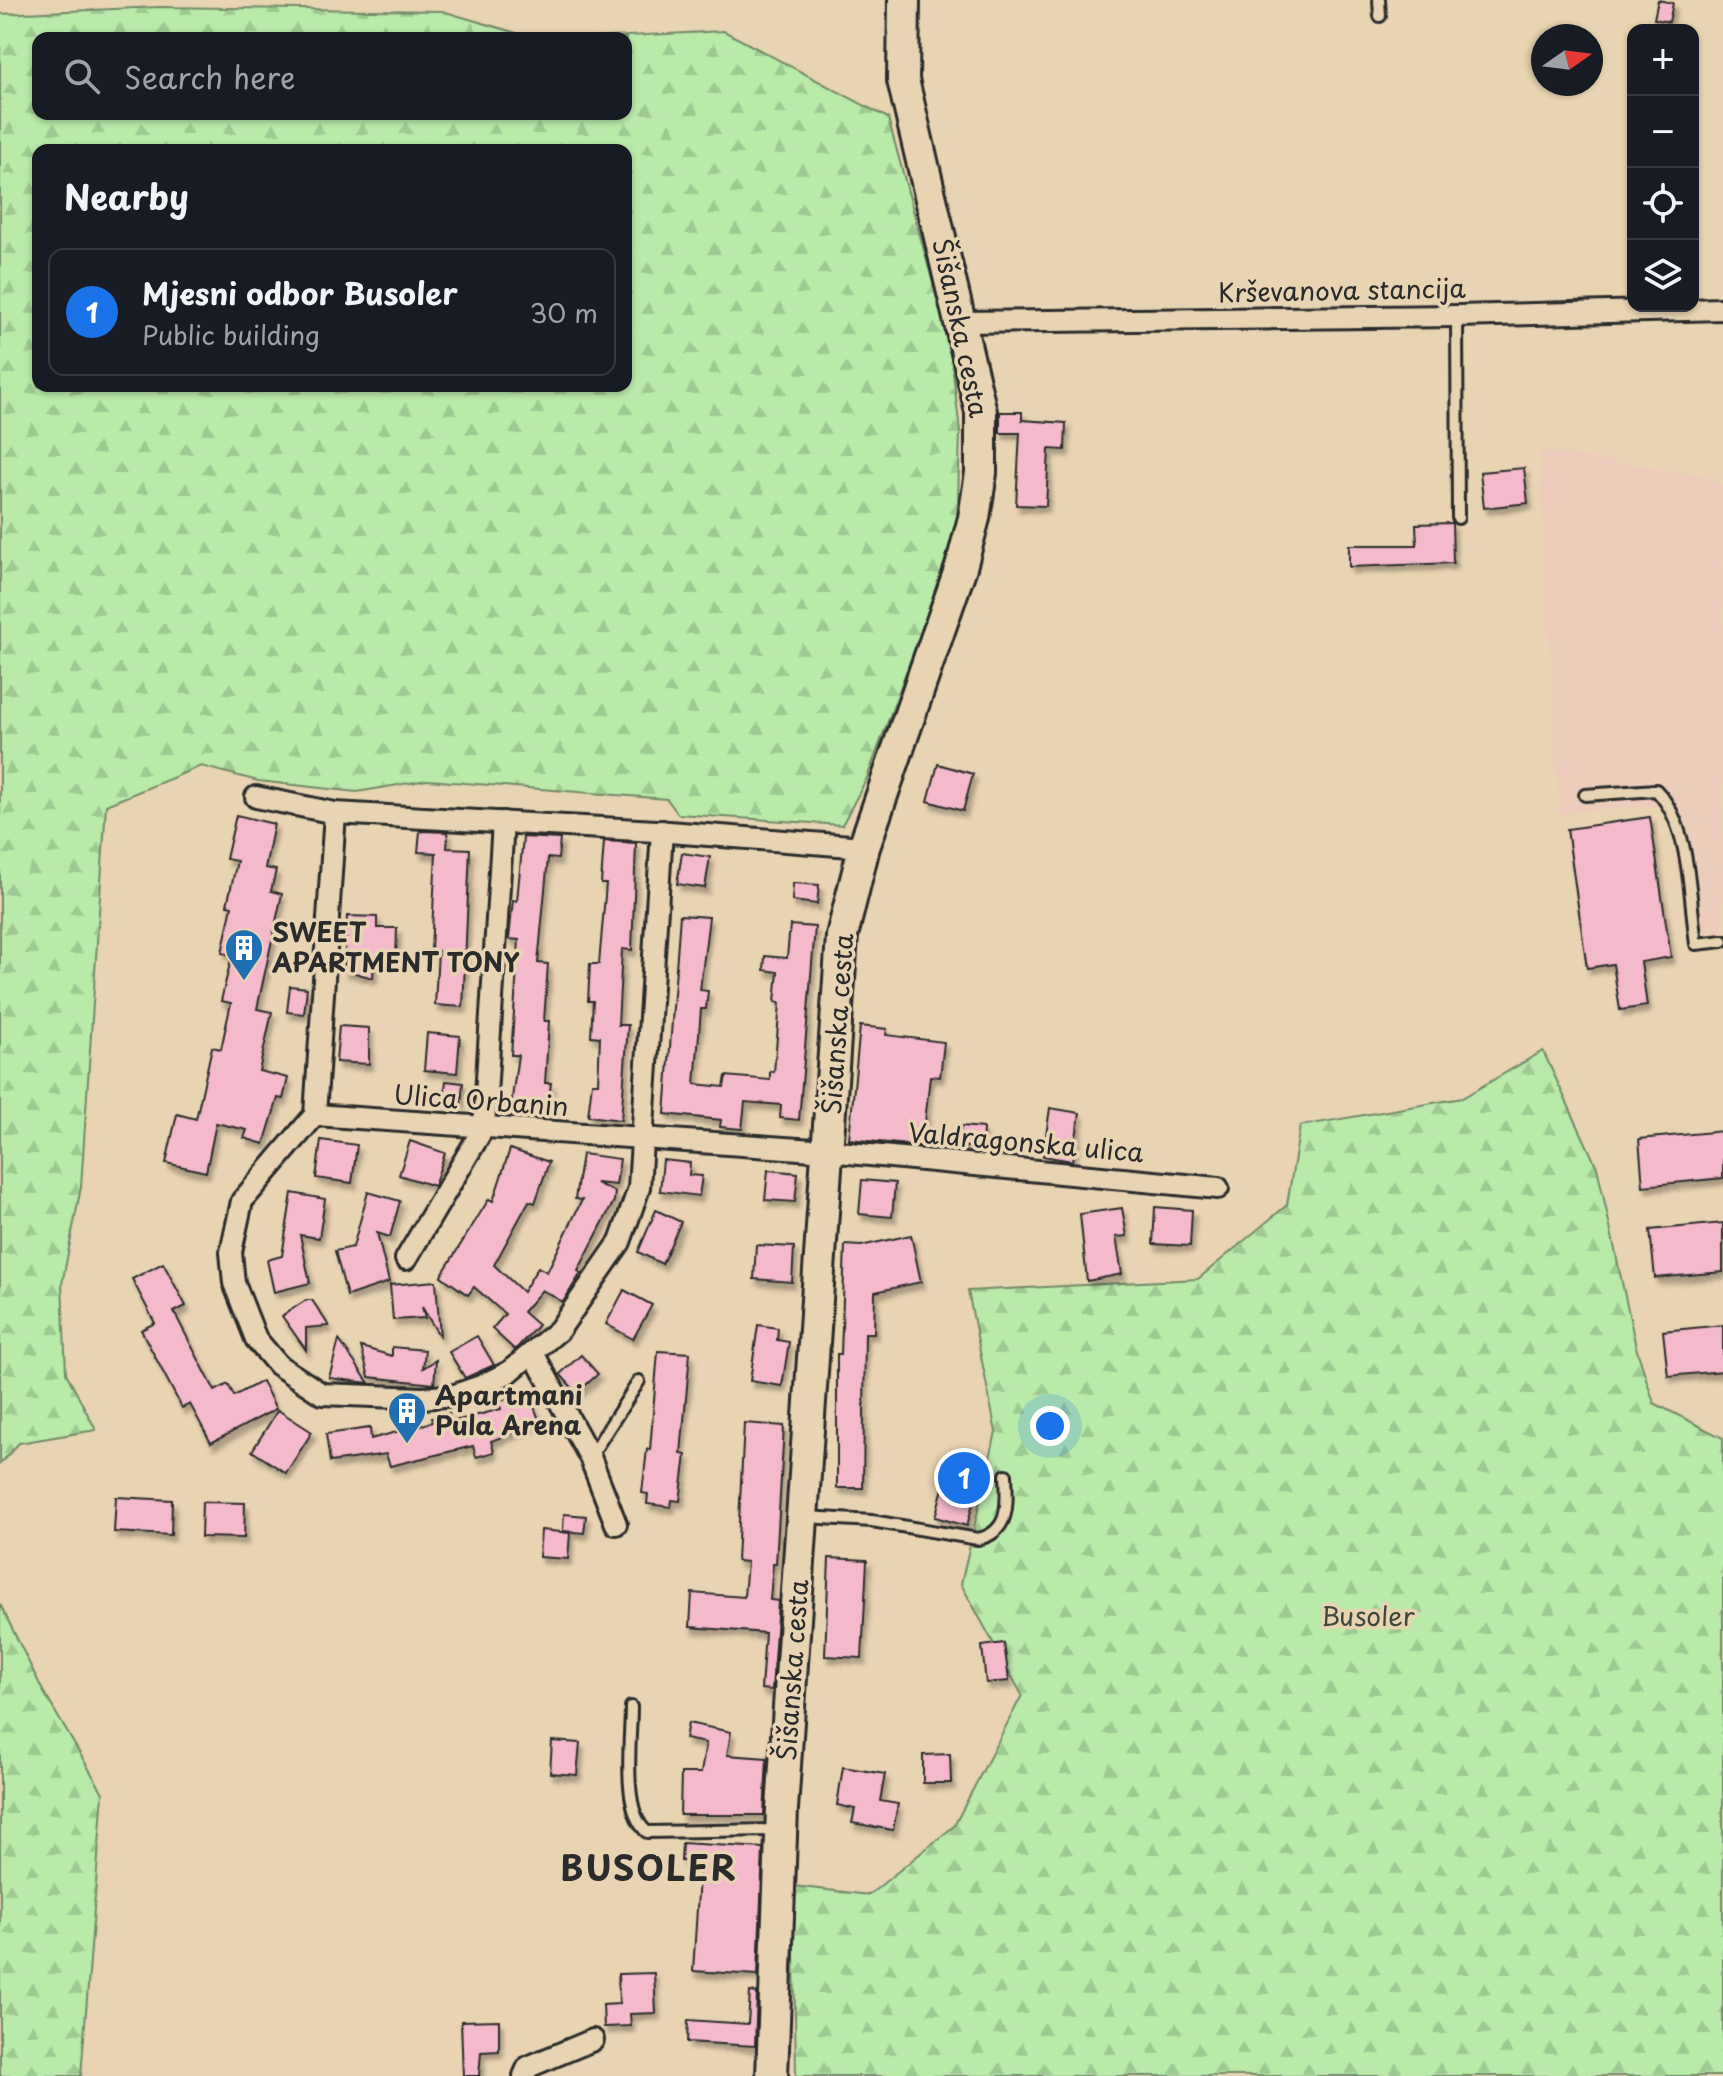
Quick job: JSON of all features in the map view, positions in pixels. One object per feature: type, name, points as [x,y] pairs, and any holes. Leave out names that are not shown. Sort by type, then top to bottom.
[{"type":"main road","name":"Šišanska cesta","points":[[772,2076],[782,1830],[842,936],[864,847],[974,518],[981,473],[981,412],[903,80],[904,0]]},
{"type":"street","name":"Krševanova stancija","points":[[961,322],[1457,316],[1723,309]]},
{"type":"street","points":[[256,797],[335,813],[662,831],[864,847]]},
{"type":"street","points":[[335,813],[315,1115],[242,1201],[231,1252],[234,1283],[243,1313],[256,1339],[278,1365],[322,1394],[423,1398],[455,1395],[481,1386],[533,1353],[573,1313],[620,1242],[639,1188],[662,831]]},
{"type":"street","points":[[406,1259],[484,1127],[503,822]]},
{"type":"street","name":"Ulica Orbanin","points":[[315,1115],[828,1151]]},
{"type":"street","name":"Valdragonska ulica","points":[[828,1151],[1218,1188]]},
{"type":"street","points":[[533,1353],[590,1457],[616,1524]]},
{"type":"street","points":[[524,2076],[528,2067],[593,2040]]},
{"type":"lane","points":[[1379,0],[1380,16]]},
{"type":"lane","points":[[1457,316],[1458,518]]},
{"type":"lane","points":[[1585,795],[1656,790],[1670,804],[1679,834],[1696,944],[1723,941]]},
{"type":"lane","points":[[590,1457],[639,1381]]},
{"type":"lane","points":[[804,1517],[872,1521],[978,1539],[991,1536],[1001,1525],[1007,1510],[1006,1475]]},
{"type":"lane","points":[[631,1707],[630,1793],[637,1824],[647,1832],[782,1830]]},
{"type":"shaded area","points":[[1539,451],[1700,475],[1723,486],[1723,947],[1691,951],[1666,805],[1559,813]]},
{"type":"green space","points":[[159,7],[442,11],[514,32],[32,32],[32,120],[632,120],[632,36],[724,31],[888,118],[950,346],[960,432],[957,534],[867,778],[842,825],[678,814],[667,799],[427,780],[357,792],[258,781],[201,766],[106,805],[81,1187],[62,1284],[66,1373],[96,1430],[19,1443],[0,1464],[0,14]]},
{"type":"green space","name":"Busoler","points":[[1543,1051],[1597,1167],[1636,1347],[1654,1403],[1723,1438],[1723,2076],[796,2076],[793,1886],[869,1895],[954,1826],[1022,1695],[961,1584],[996,1432],[968,1291],[1198,1279],[1287,1205],[1300,1126],[1462,1098]]},
{"type":"green space","points":[[0,1604],[43,1691],[103,1793],[81,2076],[0,2076]]},
{"type":"building","points":[[1658,0],[1673,3],[1669,22],[1654,19]]},
{"type":"building","points":[[1000,412],[1022,412],[1022,420],[1066,423],[1065,450],[1049,449],[1046,506],[1016,505],[1020,433],[1000,433]]},
{"type":"building","points":[[1524,468],[1528,503],[1484,508],[1480,472]]},
{"type":"building","points":[[1452,523],[1453,563],[1349,567],[1349,545],[1417,545],[1416,524]]},
{"type":"building","points":[[938,764],[973,774],[963,811],[928,801]]},
{"type":"building","points":[[236,815],[274,824],[265,868],[276,870],[271,891],[282,894],[257,1009],[272,1012],[259,1071],[288,1078],[283,1099],[278,1098],[264,1144],[244,1138],[247,1130],[216,1123],[206,1172],[166,1163],[177,1114],[196,1119],[212,1047],[221,1049],[231,1003],[221,1001],[232,955],[222,953],[232,906],[227,905],[237,861],[226,859]]},
{"type":"building","points":[[1650,817],[1671,957],[1641,962],[1647,1006],[1620,1010],[1613,964],[1587,968],[1567,829]]},
{"type":"building","points":[[420,831],[448,832],[447,848],[470,849],[463,1007],[435,1005],[438,951],[431,950],[436,853],[418,852]]},
{"type":"building","points":[[523,837],[560,839],[558,859],[548,858],[538,963],[548,964],[544,1021],[549,1021],[545,1083],[551,1083],[546,1118],[510,1113],[518,1055],[511,1055],[519,940],[509,939],[513,900],[517,901]]},
{"type":"building","points":[[604,841],[636,843],[632,950],[622,949],[618,1025],[628,1025],[621,1120],[588,1116],[592,1083],[598,1083],[600,1037],[591,1036],[593,1001],[588,1001],[590,964],[599,964],[606,884],[601,884]]},
{"type":"building","points":[[682,853],[710,857],[705,888],[677,884]]},
{"type":"building","points":[[793,883],[819,885],[817,904],[792,901]]},
{"type":"building","points":[[680,915],[709,917],[700,990],[708,991],[706,1009],[701,1009],[695,1084],[724,1087],[726,1076],[770,1080],[770,1071],[774,1072],[780,1003],[775,1002],[778,972],[764,970],[765,956],[787,958],[790,925],[815,927],[799,1120],[780,1118],[781,1105],[745,1102],[742,1129],[720,1127],[721,1120],[665,1114]]},
{"type":"building","points":[[347,916],[377,917],[377,928],[397,928],[396,959],[374,958],[373,978],[344,970]]},
{"type":"building","points":[[290,986],[307,988],[304,1014],[287,1012]]},
{"type":"building","points":[[339,1026],[369,1028],[369,1064],[336,1062]]},
{"type":"building","points":[[860,1026],[887,1029],[886,1035],[944,1042],[940,1077],[930,1076],[923,1140],[948,1143],[947,1149],[849,1139]]},
{"type":"building","points":[[427,1033],[460,1036],[457,1073],[424,1070]]},
{"type":"building","points":[[446,1081],[463,1083],[461,1104],[443,1103]]},
{"type":"building","points":[[1050,1108],[1080,1113],[1072,1161],[1043,1156]]},
{"type":"building","points":[[961,1126],[983,1128],[982,1148],[959,1146]]},
{"type":"building","points":[[1723,1131],[1723,1178],[1643,1186],[1639,1139]]},
{"type":"building","points":[[321,1140],[357,1145],[352,1183],[316,1178]]},
{"type":"building","points":[[410,1141],[445,1153],[434,1186],[399,1175]]},
{"type":"building","points":[[510,1149],[549,1162],[535,1203],[529,1201],[494,1265],[523,1292],[538,1267],[547,1272],[582,1200],[575,1199],[582,1154],[620,1159],[616,1185],[596,1183],[615,1192],[614,1201],[578,1271],[581,1273],[563,1302],[542,1290],[523,1312],[538,1325],[515,1350],[492,1329],[505,1314],[474,1287],[468,1295],[441,1276],[489,1199],[493,1201]]},
{"type":"building","points":[[663,1160],[690,1163],[689,1175],[702,1176],[699,1196],[660,1191]]},
{"type":"building","points":[[768,1170],[798,1173],[795,1202],[765,1200]]},
{"type":"building","points":[[862,1180],[895,1183],[892,1217],[859,1214]]},
{"type":"building","points":[[368,1192],[400,1201],[390,1237],[377,1233],[389,1282],[347,1296],[335,1251],[353,1247]]},
{"type":"building","points":[[292,1193],[325,1199],[319,1238],[300,1235],[310,1283],[274,1292],[267,1260],[282,1256]]},
{"type":"building","points":[[1155,1207],[1192,1210],[1190,1246],[1153,1244]]},
{"type":"building","points":[[1122,1208],[1127,1236],[1116,1237],[1122,1274],[1087,1281],[1080,1214]]},
{"type":"building","points":[[656,1210],[681,1222],[662,1264],[638,1252]]},
{"type":"building","points":[[1723,1223],[1723,1272],[1655,1278],[1650,1230]]},
{"type":"building","points":[[911,1235],[921,1282],[875,1292],[874,1333],[865,1333],[863,1488],[837,1488],[837,1354],[841,1354],[845,1245],[861,1246]]},
{"type":"building","points":[[756,1245],[794,1247],[792,1282],[754,1279]]},
{"type":"building","points":[[163,1263],[186,1306],[174,1312],[215,1391],[228,1384],[234,1396],[262,1381],[276,1409],[211,1443],[190,1404],[182,1408],[141,1330],[155,1323],[132,1279]]},
{"type":"building","points":[[436,1281],[440,1337],[422,1307],[425,1318],[393,1320],[390,1285]]},
{"type":"building","points":[[624,1290],[652,1305],[633,1339],[606,1324]]},
{"type":"building","points":[[306,1300],[312,1300],[329,1326],[306,1328],[306,1350],[282,1316]]},
{"type":"building","points":[[758,1325],[778,1328],[777,1340],[789,1342],[782,1386],[750,1381]]},
{"type":"building","points":[[1723,1325],[1723,1371],[1668,1376],[1663,1331]]},
{"type":"building","points":[[477,1336],[494,1365],[465,1378],[449,1352]]},
{"type":"building","points":[[339,1340],[369,1383],[329,1378]]},
{"type":"building","points":[[361,1347],[392,1356],[392,1347],[425,1350],[423,1368],[436,1360],[434,1384],[369,1377]]},
{"type":"building","points":[[658,1351],[690,1353],[681,1454],[686,1455],[680,1501],[672,1500],[671,1507],[647,1504],[648,1494],[642,1493],[647,1449],[650,1450]]},
{"type":"building","points":[[581,1355],[598,1374],[577,1393],[560,1374]]},
{"type":"building","points":[[528,1392],[540,1422],[491,1441],[494,1452],[476,1457],[473,1446],[390,1466],[386,1454],[330,1462],[326,1434],[370,1428],[371,1439],[433,1422],[432,1418],[449,1413],[451,1422],[501,1409],[498,1402]]},
{"type":"building","points":[[278,1410],[312,1432],[286,1473],[252,1451]]},
{"type":"building","points":[[744,1423],[784,1426],[776,1564],[773,1564],[770,1600],[778,1601],[772,1690],[761,1689],[765,1633],[690,1627],[692,1593],[744,1597],[747,1562],[737,1561]]},
{"type":"building","points":[[951,1459],[982,1468],[967,1526],[935,1517]]},
{"type":"building","points":[[116,1497],[172,1500],[171,1535],[114,1532]]},
{"type":"building","points":[[202,1502],[245,1503],[244,1538],[201,1537]]},
{"type":"building","points":[[564,1514],[586,1516],[584,1533],[563,1531]]},
{"type":"building","points":[[541,1530],[570,1533],[568,1559],[539,1557]]},
{"type":"building","points":[[829,1558],[867,1560],[862,1658],[825,1656]]},
{"type":"building","points":[[1004,1643],[1009,1681],[986,1683],[982,1646]]},
{"type":"building","points":[[688,1723],[731,1732],[727,1755],[767,1758],[764,1815],[680,1815],[681,1773],[701,1773],[706,1743],[685,1739]]},
{"type":"building","points":[[552,1741],[580,1743],[577,1775],[550,1773]]},
{"type":"building","points":[[950,1754],[951,1783],[923,1783],[923,1755]]},
{"type":"building","points":[[843,1767],[885,1774],[880,1801],[898,1804],[893,1830],[852,1823],[855,1809],[837,1805]]},
{"type":"building","points":[[682,1843],[763,1848],[758,1975],[693,1971],[700,1862],[681,1861]]},
{"type":"building","points":[[654,1973],[656,2013],[630,2014],[631,2026],[604,2027],[603,2005],[619,2004],[618,1974]]},
{"type":"building","points":[[750,1992],[757,1993],[755,2046],[687,2042],[688,2020],[748,2024]]},
{"type":"building","points":[[499,2020],[499,2051],[481,2052],[479,2076],[463,2076],[461,2021]]},
{"type":"place","name":"SWEET APARTMENT TONY","points":[[244,982]]},
{"type":"place","name":"Apartmani Pula Arena","points":[[407,1445]]},
{"type":"place","name":"Mjesni odbor Busoler","points":[[964,1478]]},
{"type":"district","name":"BUSOLER","points":[[649,1869]]}]
